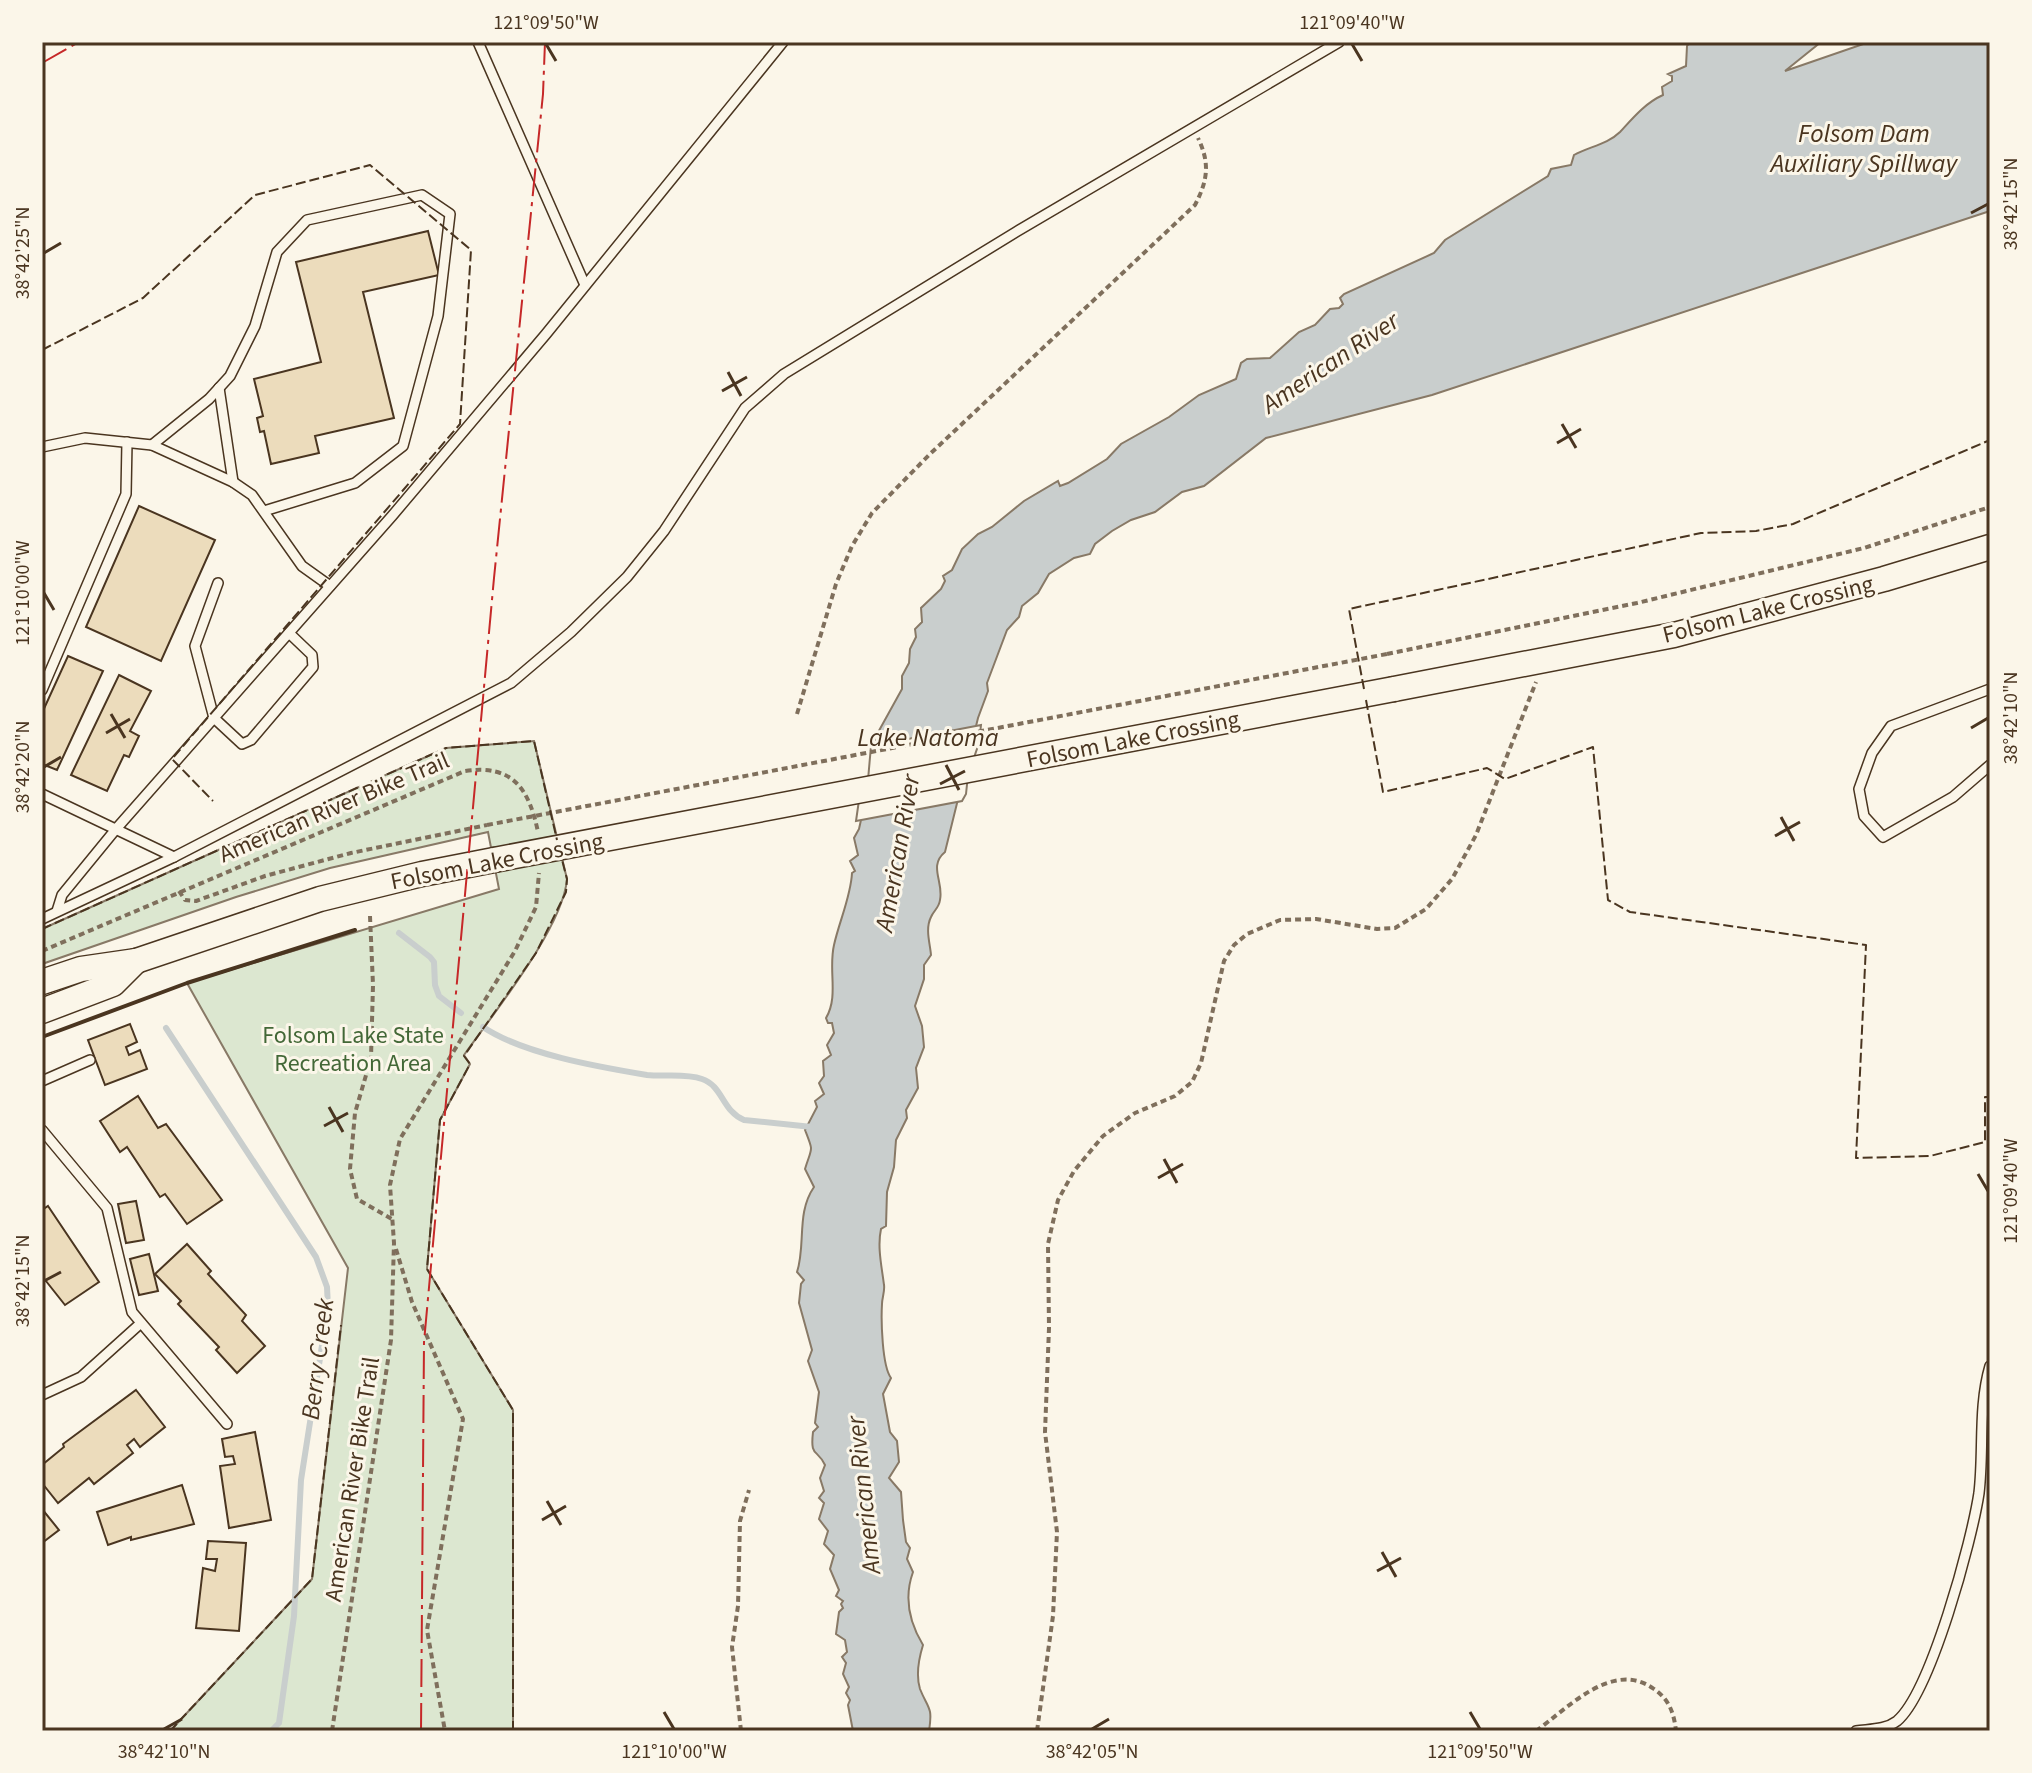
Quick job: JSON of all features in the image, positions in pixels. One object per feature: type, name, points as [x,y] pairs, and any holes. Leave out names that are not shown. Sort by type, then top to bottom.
[{"type":"main road","name":"Folsom Lake Crossing","points":[[42,982],[81,969],[136,961],[320,899],[422,874],[1545,661],[1757,615],[1990,547]]},
{"type":"main road","name":"Folsom Lake Crossing","points":[[42,1011],[113,984],[136,961]]},
{"type":"lane","points":[[478,42],[585,285]]},
{"type":"lane","points":[[57,911],[62,895],[116,829],[330,586],[585,285],[783,42]]},
{"type":"lane","points":[[42,919],[174,857],[511,683],[571,632],[627,577],[664,531],[745,408],[784,374],[1016,232],[1339,42]]},
{"type":"lane","points":[[152,445],[230,376],[255,326],[277,252],[307,220],[422,195],[450,214],[438,316],[403,446],[355,483],[264,511]]},
{"type":"lane","points":[[219,388],[233,482]]},
{"type":"lane","points":[[42,447],[85,438],[152,445],[233,482],[252,495],[302,566],[330,586]]},
{"type":"lane","points":[[42,690],[126,494],[127,442]]},
{"type":"lane","points":[[218,583],[195,646],[214,718],[242,744],[251,740],[313,667],[312,655],[289,633]]},
{"type":"lane","points":[[1990,689],[1891,726],[1872,753],[1859,789],[1864,816],[1883,837],[1953,797],[1990,765]]},
{"type":"lane","points":[[42,794],[174,857]]},
{"type":"lane","points":[[42,1081],[90,1060]]},
{"type":"lane","points":[[43,1132],[107,1208],[132,1312],[227,1424]]},
{"type":"lane","points":[[42,1395],[81,1377],[141,1323]]},
{"type":"lane","points":[[1856,1731],[1884,1728],[1906,1712],[1916,1695],[1948,1615],[1979,1493],[1983,1407],[1990,1366]]},
{"type":"path","points":[[797,714],[836,584],[852,546],[872,513],[930,454],[1195,205],[1208,172],[1205,153],[1193,128]]},
{"type":"path","points":[[179,891],[185,900],[196,901],[265,876],[351,853],[1637,603],[1864,548],[1990,507]]},
{"type":"path","points":[[1037,1731],[1053,1616],[1057,1532],[1045,1432],[1048,1244],[1058,1200],[1074,1171],[1103,1136],[1135,1113],[1175,1096],[1192,1082],[1201,1063],[1224,961],[1234,945],[1247,934],[1280,920],[1316,919],[1377,929],[1395,928],[1426,909],[1452,879],[1476,835],[1545,661]]},
{"type":"path","name":"American River Bike Trail","points":[[42,951],[465,771],[487,768],[501,771],[518,783],[532,804],[540,842]]},
{"type":"path","name":"American River Bike Trail","points":[[332,1731],[391,1340],[394,1243],[390,1185],[400,1139],[515,951],[536,907],[539,873]]},
{"type":"path","points":[[370,916],[373,985],[371,1058],[355,1113],[350,1169],[357,1199],[392,1219]]},
{"type":"path","points":[[394,1243],[412,1302],[463,1419],[427,1630],[445,1731]]},
{"type":"path","points":[[741,1731],[732,1647],[738,1606],[740,1521],[749,1490]]},
{"type":"path","points":[[1536,1731],[1596,1688],[1615,1679],[1633,1679],[1652,1686],[1673,1711],[1676,1731]]},
{"type":"green space","name":"Folsom Lake State Recreation Area","points":[[534,741],[567,879],[563,899],[540,945],[464,1055],[470,1064],[440,1120],[427,1269],[513,1410],[513,1731],[170,1731],[312,1579],[348,1268],[187,983],[499,889],[488,832],[330,868],[42,964],[42,929],[446,748]]},
{"type":"water","name":"Lake Natoma","points":[[1690,42],[1821,42],[1785,71],[1869,42],[1990,42],[1990,211],[1432,395],[1266,438],[1204,486],[1182,492],[1155,512],[1131,520],[1095,544],[1090,554],[1074,558],[1049,574],[1038,593],[1022,606],[1019,617],[1007,630],[987,683],[988,691],[978,718],[945,852],[938,863],[940,900],[929,922],[931,955],[924,965],[924,979],[915,1006],[922,1026],[924,1047],[916,1068],[918,1088],[906,1110],[907,1118],[896,1140],[894,1167],[887,1192],[886,1226],[881,1229],[880,1236],[884,1287],[883,1342],[891,1378],[883,1394],[890,1432],[897,1441],[899,1462],[889,1478],[901,1492],[906,1542],[910,1548],[907,1559],[913,1572],[909,1609],[923,1645],[918,1678],[930,1712],[929,1731],[853,1731],[848,1705],[850,1700],[846,1693],[849,1687],[843,1674],[846,1663],[842,1657],[847,1652],[845,1640],[836,1634],[843,1601],[836,1596],[839,1590],[830,1569],[834,1555],[824,1544],[828,1531],[819,1519],[824,1503],[819,1498],[824,1491],[820,1478],[825,1465],[813,1449],[812,1440],[813,1432],[818,1427],[815,1423],[819,1392],[808,1361],[812,1350],[799,1303],[804,1280],[797,1272],[803,1218],[814,1187],[805,1169],[811,1150],[805,1130],[817,1107],[815,1101],[824,1094],[819,1083],[824,1076],[823,1061],[831,1055],[827,1045],[834,1033],[832,1023],[828,1023],[826,1018],[833,992],[832,954],[855,871],[850,861],[858,855],[854,838],[859,829],[873,766],[876,736],[902,689],[902,676],[909,663],[915,629],[922,622],[921,608],[941,589],[945,581],[943,576],[952,570],[962,549],[1024,501],[1058,481],[1060,486],[1068,483],[1107,459],[1121,444],[1169,417],[1199,395],[1236,379],[1241,363],[1247,359],[1270,358],[1299,332],[1315,325],[1330,309],[1339,308],[1343,304],[1340,298],[1344,294],[1434,253],[1445,240],[1548,176],[1551,169],[1571,165],[1574,155],[1615,136],[1645,107],[1663,95],[1662,87],[1672,81],[1672,76],[1668,74],[1686,66]]},
{"type":"pier","points":[[981,725],[979,743],[962,801],[856,821],[859,800],[868,780],[871,746]]},
{"type":"building","points":[[428,231],[439,275],[363,292],[394,418],[315,436],[319,453],[271,464],[264,431],[260,432],[257,418],[263,416],[254,379],[321,362],[296,262]]},
{"type":"building","points":[[139,506],[215,540],[161,661],[86,627]]},
{"type":"building","points":[[68,656],[103,671],[57,770],[42,764],[42,713]]},
{"type":"building","points":[[119,675],[151,691],[130,731],[139,736],[129,757],[124,755],[107,791],[71,775]]},
{"type":"building","points":[[130,1024],[137,1042],[126,1047],[129,1055],[140,1050],[147,1069],[105,1085],[88,1040]]},
{"type":"building","points":[[138,1096],[158,1128],[166,1124],[222,1200],[187,1224],[165,1194],[160,1197],[127,1147],[120,1152],[100,1121]]},
{"type":"building","points":[[136,1201],[144,1240],[126,1243],[118,1204]]},
{"type":"building","points":[[48,1206],[99,1282],[65,1305],[42,1276],[42,1210]]},
{"type":"building","points":[[187,1244],[211,1271],[208,1274],[246,1315],[242,1321],[265,1346],[237,1373],[216,1350],[219,1347],[178,1304],[181,1301],[155,1274]]},
{"type":"building","points":[[149,1254],[158,1291],[139,1295],[130,1259]]},
{"type":"building","points":[[136,1390],[165,1427],[140,1447],[134,1439],[127,1445],[133,1453],[94,1484],[89,1478],[58,1503],[42,1483],[42,1465],[64,1447],[63,1444]]},
{"type":"building","points":[[255,1432],[271,1520],[229,1528],[220,1466],[235,1464],[233,1456],[225,1457],[222,1439]]},
{"type":"building","points":[[182,1485],[194,1524],[108,1545],[97,1512]]},
{"type":"building","points":[[42,1509],[59,1530],[42,1543]]},
{"type":"building","points":[[208,1541],[246,1543],[239,1631],[196,1628],[203,1568],[215,1571],[217,1559],[206,1559]]},
{"type":"waterway","points":[[399,933],[434,962],[439,996],[461,1013]]},
{"type":"waterway","points":[[483,1027],[519,1045],[562,1058],[647,1075],[702,1079],[709,1082],[731,1111],[744,1120],[812,1127]]},
{"type":"waterway","name":"Berry Creek","points":[[166,1028],[316,1257],[327,1287],[328,1307],[301,1480],[294,1616],[279,1723],[271,1731]]},
{"type":"fence","points":[[42,350],[143,298],[255,195],[370,165],[471,250],[460,424],[172,759],[213,801]]},
{"type":"fence","points":[[1364,689],[1349,609],[1701,533],[1756,531],[1793,524],[1990,440]]},
{"type":"fence","points":[[1366,700],[1383,792],[1487,768],[1505,779],[1593,747],[1608,900],[1630,912],[1866,945],[1856,1158],[1930,1156],[1985,1142],[1985,1097],[1990,1097]]},
{"type":"fence","points":[[42,929],[446,748],[534,741],[557,840]]},
{"type":"fence","points":[[513,1731],[513,1410],[427,1269],[440,1120],[470,1064],[464,1056],[536,953],[566,892],[567,879],[560,852]]},
{"type":"fence","points":[[170,1731],[312,1579],[341,1325]]},
{"type":"wall","points":[[42,1037],[187,983],[355,930]]},
{"type":"power","points":[[42,63],[79,42]]},
{"type":"power","points":[[421,1731],[424,1342],[494,578],[543,94],[545,42]]},
{"type":"water label","name":"Folsom Dam Auxiliary Spillway","points":[[1864,148]]},
{"type":"water label","name":"American River","points":[[1330,362]]},
{"type":"water label","name":"American River","points":[[897,853]]},
{"type":"water label","name":"American River","points":[[863,1495]]}]
